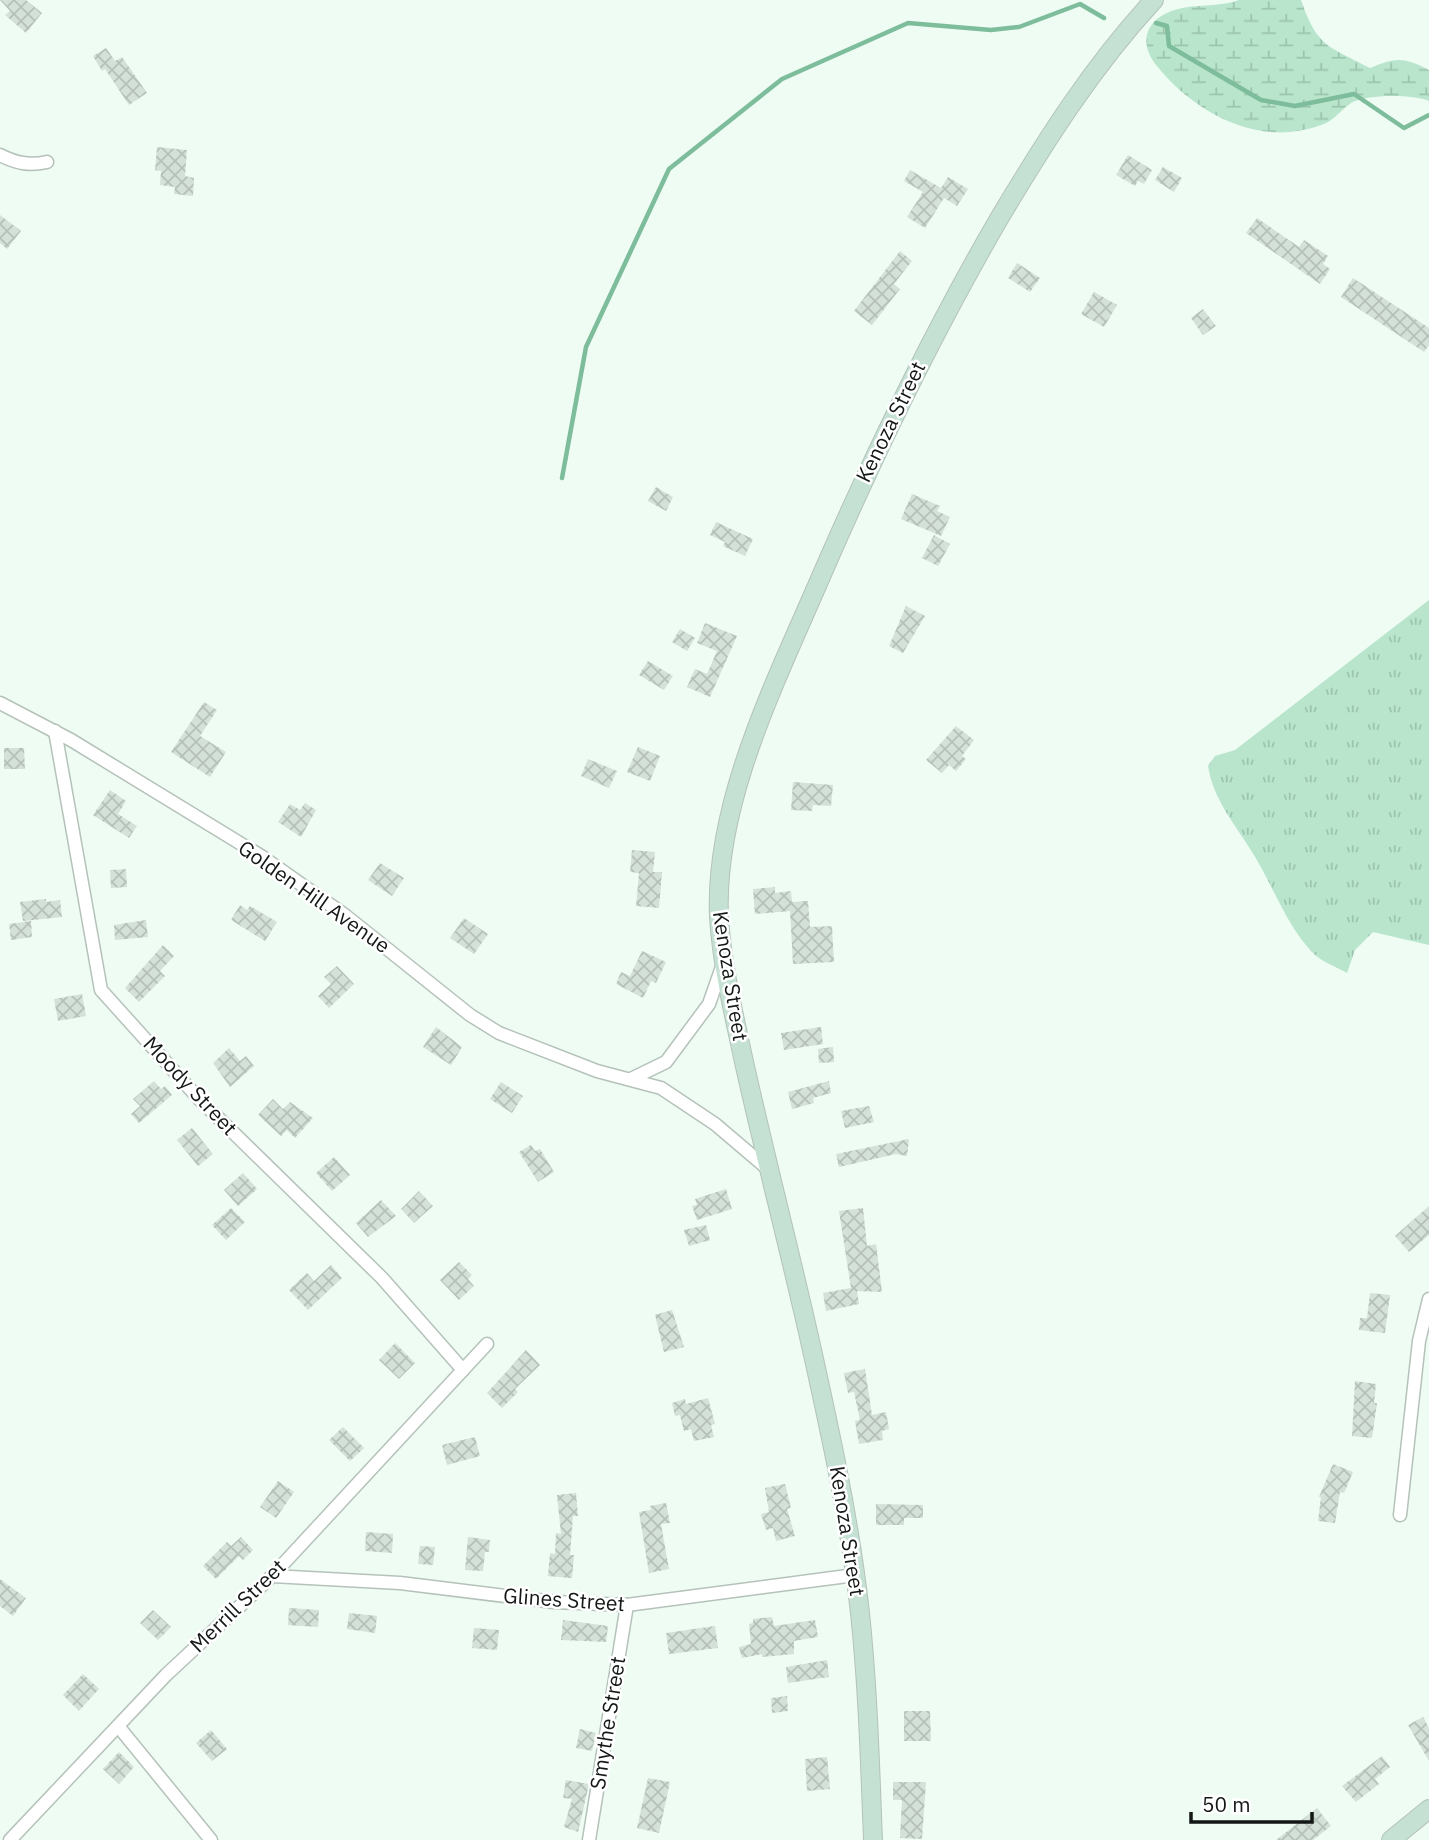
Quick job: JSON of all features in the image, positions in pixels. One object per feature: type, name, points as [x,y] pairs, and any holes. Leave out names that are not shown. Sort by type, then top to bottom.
[{"type":"street","name":"Kenoza Street","points":[[873,1840],[865,1670],[855,1575],[830,1435],[724,959],[719,919],[721,867],[734,792],[799,627],[880,440],[917,366],[1035,158],[1090,75],[1154,0]]},
{"type":"street","points":[[0,155],[17,163],[34,165],[47,162]]},
{"type":"street","name":"Golden Hill Avenue","points":[[0,703],[55,731],[309,888],[470,1015],[499,1033],[597,1071],[661,1088],[715,1124],[769,1170]]},
{"type":"street","name":"Moody Street","points":[[55,731],[101,990],[210,1110],[382,1278],[463,1370]]},
{"type":"street","points":[[631,1079],[666,1062],[709,1004],[724,959]]},
{"type":"street","points":[[1400,1515],[1419,1341],[1429,1298]]},
{"type":"street","name":"Merrill Street","points":[[10,1840],[166,1675],[272,1576],[487,1344]]},
{"type":"street","name":"Glines Street","points":[[272,1576],[400,1583],[554,1602],[627,1605],[855,1575]]},
{"type":"street","name":"Smythe Street","points":[[589,1840],[627,1605]]},
{"type":"street","points":[[118,1726],[211,1840]]},
{"type":"street","points":[[1391,1840],[1429,1809]]},
{"type":"green space","points":[[1239,0],[1301,0],[1319,36],[1344,55],[1370,68],[1400,60],[1429,70],[1429,101],[1401,96],[1367,98],[1351,103],[1326,123],[1302,130],[1278,132],[1255,130],[1232,123],[1211,112],[1172,83],[1156,65],[1147,47],[1147,35],[1157,19],[1176,9]]},
{"type":"green space","points":[[1429,600],[1429,945],[1373,932],[1355,950],[1347,973],[1317,957],[1295,931],[1260,865],[1220,800],[1208,766],[1215,756],[1235,750]]},
{"type":"building","points":[[0,0],[26,0],[42,13],[26,33],[5,15],[10,11]]},
{"type":"building","points":[[106,48],[115,61],[122,57],[147,93],[129,105],[93,56]]},
{"type":"building","points":[[157,147],[187,150],[185,176],[194,178],[193,196],[174,194],[175,187],[160,185],[161,171],[155,170]]},
{"type":"building","points":[[1128,155],[1152,170],[1144,184],[1138,181],[1135,186],[1116,175]]},
{"type":"building","points":[[1163,167],[1182,178],[1174,192],[1155,180]]},
{"type":"building","points":[[910,170],[941,188],[948,177],[968,189],[957,206],[944,198],[925,228],[907,217],[923,192],[904,181]]},
{"type":"building","points":[[0,215],[21,231],[7,249],[0,243]]},
{"type":"building","points":[[1257,218],[1299,247],[1304,240],[1328,256],[1323,264],[1330,269],[1320,284],[1246,233]]},
{"type":"building","points":[[900,251],[912,261],[894,284],[900,289],[872,325],[854,311]]},
{"type":"building","points":[[1017,263],[1040,278],[1030,292],[1008,278]]},
{"type":"building","points":[[1353,278],[1429,328],[1429,345],[1424,352],[1341,297]]},
{"type":"building","points":[[1094,292],[1117,305],[1104,327],[1081,314]]},
{"type":"building","points":[[1203,309],[1216,326],[1203,335],[1191,318]]},
{"type":"building","points":[[656,487],[673,497],[666,511],[648,501]]},
{"type":"building","points":[[912,494],[940,506],[937,511],[950,517],[941,536],[901,519]]},
{"type":"building","points":[[716,522],[753,539],[745,556],[723,546],[725,542],[710,535]]},
{"type":"building","points":[[934,535],[950,544],[938,566],[922,558]]},
{"type":"building","points":[[906,606],[925,616],[903,653],[889,646]]},
{"type":"building","points":[[705,623],[737,636],[710,697],[687,687],[695,669],[707,674],[717,651],[697,643]]},
{"type":"building","points":[[680,629],[695,638],[687,651],[672,642]]},
{"type":"building","points":[[648,661],[673,676],[664,690],[639,675]]},
{"type":"building","points":[[204,702],[217,710],[200,736],[226,752],[210,777],[171,752]]},
{"type":"building","points":[[956,726],[974,740],[962,756],[966,759],[956,771],[949,765],[942,773],[926,760]]},
{"type":"building","points":[[638,747],[660,756],[650,781],[627,772]]},
{"type":"building","points":[[4,748],[24,748],[25,769],[4,769]]},
{"type":"building","points":[[588,759],[617,771],[609,788],[581,776]]},
{"type":"building","points":[[793,782],[833,785],[831,806],[813,805],[812,811],[791,810]]},
{"type":"building","points":[[110,790],[126,801],[118,814],[137,826],[129,838],[93,815]]},
{"type":"building","points":[[305,803],[316,810],[301,837],[278,822],[290,804],[300,810]]},
{"type":"building","points":[[632,850],[655,852],[653,872],[662,872],[659,908],[636,906],[639,873],[630,872]]},
{"type":"building","points":[[380,863],[404,878],[392,896],[368,880]]},
{"type":"building","points":[[126,869],[127,887],[111,888],[110,870]]},
{"type":"building","points":[[775,887],[775,893],[791,891],[792,902],[808,901],[810,927],[832,926],[834,962],[793,964],[790,911],[755,914],[753,889]]},
{"type":"building","points":[[46,899],[46,902],[60,900],[62,917],[23,921],[20,902]]},
{"type":"building","points":[[240,905],[247,910],[250,906],[277,922],[265,941],[231,920]]},
{"type":"building","points":[[464,918],[488,934],[474,954],[450,938]]},
{"type":"building","points":[[146,920],[148,937],[115,940],[114,925]]},
{"type":"building","points":[[31,921],[32,937],[11,940],[9,924]]},
{"type":"building","points":[[163,945],[174,956],[160,971],[165,976],[139,1002],[125,988]]},
{"type":"building","points":[[642,951],[666,962],[656,983],[651,981],[643,998],[616,984],[621,972],[630,976]]},
{"type":"building","points":[[337,966],[354,984],[329,1008],[318,996],[331,984],[324,977]]},
{"type":"building","points":[[82,994],[86,1016],[58,1021],[54,999]]},
{"type":"building","points":[[436,1027],[462,1047],[451,1065],[423,1047]]},
{"type":"building","points":[[821,1027],[823,1044],[784,1050],[781,1033]]},
{"type":"building","points":[[833,1047],[834,1062],[819,1063],[818,1049]]},
{"type":"building","points":[[229,1048],[240,1061],[246,1056],[254,1066],[230,1087],[213,1063]]},
{"type":"building","points":[[154,1081],[161,1089],[165,1086],[172,1095],[139,1123],[131,1114],[140,1106],[133,1099]]},
{"type":"building","points":[[829,1081],[831,1093],[813,1098],[814,1103],[792,1109],[788,1092]]},
{"type":"building","points":[[501,1082],[523,1096],[512,1113],[490,1099]]},
{"type":"building","points":[[273,1099],[283,1109],[290,1102],[313,1118],[295,1138],[287,1130],[281,1136],[258,1115]]},
{"type":"building","points":[[869,1106],[874,1122],[845,1128],[841,1111]]},
{"type":"building","points":[[192,1128],[213,1154],[198,1166],[177,1140]]},
{"type":"building","points":[[909,1139],[907,1156],[896,1154],[839,1167],[836,1154]]},
{"type":"building","points":[[531,1145],[535,1151],[540,1149],[554,1172],[538,1182],[519,1152]]},
{"type":"building","points":[[334,1157],[350,1175],[332,1191],[316,1173]]},
{"type":"building","points":[[243,1173],[257,1189],[238,1206],[224,1190]]},
{"type":"building","points":[[726,1189],[732,1209],[697,1220],[692,1206],[697,1205],[695,1199]]},
{"type":"building","points":[[419,1191],[433,1206],[414,1223],[401,1209]]},
{"type":"building","points":[[381,1200],[396,1216],[368,1237],[356,1223]]},
{"type":"building","points":[[1429,1206],[1429,1235],[1409,1252],[1395,1236]]},
{"type":"building","points":[[231,1208],[245,1222],[226,1240],[212,1225]]},
{"type":"building","points":[[863,1208],[867,1246],[876,1244],[882,1292],[857,1291],[859,1304],[826,1311],[823,1293],[851,1288],[839,1211]]},
{"type":"building","points":[[706,1225],[710,1240],[689,1246],[684,1230]]},
{"type":"building","points":[[459,1262],[472,1275],[468,1279],[474,1286],[459,1300],[440,1280]]},
{"type":"building","points":[[331,1265],[342,1278],[308,1310],[289,1290],[307,1273],[314,1281]]},
{"type":"building","points":[[1370,1293],[1390,1295],[1385,1333],[1359,1330],[1360,1318],[1367,1318]]},
{"type":"building","points":[[672,1310],[684,1347],[664,1352],[655,1315]]},
{"type":"building","points":[[395,1343],[415,1363],[399,1379],[379,1360]]},
{"type":"building","points":[[526,1350],[540,1365],[515,1389],[518,1392],[502,1408],[487,1393]]},
{"type":"building","points":[[865,1369],[872,1415],[886,1412],[889,1429],[882,1431],[883,1440],[859,1444],[855,1421],[860,1420],[854,1392],[848,1393],[844,1373]]},
{"type":"building","points":[[1355,1381],[1376,1384],[1374,1403],[1377,1403],[1372,1438],[1352,1436]]},
{"type":"building","points":[[708,1398],[715,1424],[711,1425],[714,1437],[694,1441],[691,1429],[684,1431],[680,1415],[675,1416],[672,1403],[685,1399],[686,1404]]},
{"type":"building","points":[[343,1427],[364,1448],[350,1461],[329,1440]]},
{"type":"building","points":[[475,1437],[480,1456],[447,1465],[442,1445]]},
{"type":"building","points":[[1333,1464],[1353,1472],[1344,1493],[1340,1492],[1335,1523],[1318,1521],[1319,1497]]},
{"type":"building","points":[[278,1481],[294,1492],[276,1518],[260,1507]]},
{"type":"building","points":[[785,1484],[791,1508],[787,1509],[795,1536],[776,1541],[773,1528],[766,1530],[761,1514],[769,1512],[765,1488]]},
{"type":"building","points":[[576,1493],[578,1516],[573,1516],[570,1555],[574,1555],[572,1578],[548,1576],[550,1553],[555,1554],[556,1533],[561,1534],[557,1495]]},
{"type":"building","points":[[666,1503],[670,1523],[661,1524],[669,1569],[649,1573],[639,1512],[651,1510],[650,1506]]},
{"type":"building","points":[[876,1504],[923,1505],[923,1518],[904,1518],[904,1525],[876,1525]]},
{"type":"building","points":[[366,1532],[393,1534],[392,1553],[365,1551]]},
{"type":"building","points":[[241,1537],[253,1550],[243,1560],[239,1556],[216,1579],[203,1566],[227,1542],[231,1546]]},
{"type":"building","points":[[468,1537],[490,1540],[489,1552],[485,1552],[483,1571],[465,1570]]},
{"type":"building","points":[[420,1546],[435,1547],[433,1565],[418,1564]]},
{"type":"building","points":[[0,1579],[26,1598],[13,1616],[0,1606]]},
{"type":"building","points":[[289,1608],[319,1610],[318,1627],[288,1625]]},
{"type":"building","points":[[153,1610],[171,1627],[158,1640],[140,1623]]},
{"type":"building","points":[[349,1613],[377,1616],[375,1633],[347,1629]]},
{"type":"building","points":[[772,1617],[774,1626],[815,1620],[818,1637],[794,1641],[794,1654],[762,1657],[762,1654],[742,1658],[739,1647],[751,1644],[749,1624],[753,1623],[753,1619]]},
{"type":"building","points":[[563,1620],[608,1626],[606,1642],[561,1640]]},
{"type":"building","points":[[715,1626],[718,1648],[669,1654],[666,1633]]},
{"type":"building","points":[[474,1628],[499,1630],[497,1650],[472,1648]]},
{"type":"building","points":[[827,1660],[829,1677],[788,1683],[786,1667]]},
{"type":"building","points":[[83,1674],[99,1689],[79,1711],[63,1695]]},
{"type":"building","points":[[787,1696],[788,1711],[772,1713],[771,1698]]},
{"type":"building","points":[[904,1711],[930,1711],[931,1741],[904,1741]]},
{"type":"building","points":[[1423,1717],[1429,1728],[1429,1761],[1408,1725]]},
{"type":"building","points":[[580,1729],[596,1733],[592,1751],[576,1748]]},
{"type":"building","points":[[211,1730],[227,1749],[212,1761],[196,1743]]},
{"type":"building","points":[[119,1752],[134,1767],[119,1784],[103,1769]]},
{"type":"building","points":[[1382,1756],[1390,1767],[1375,1779],[1379,1784],[1356,1802],[1342,1786]]},
{"type":"building","points":[[827,1757],[830,1789],[807,1791],[805,1759]]},
{"type":"building","points":[[648,1778],[670,1782],[659,1833],[637,1828]]},
{"type":"building","points":[[566,1780],[589,1784],[578,1832],[564,1827],[572,1799],[563,1798]]},
{"type":"building","points":[[893,1782],[926,1782],[922,1839],[900,1838],[902,1800],[893,1800]]},
{"type":"building","points":[[1317,1808],[1331,1826],[1313,1840],[1276,1840]]},
{"type":"waterway","points":[[562,478],[586,347],[669,169],[782,79],[908,23],[991,30],[1019,27],[1080,4],[1104,18]]},
{"type":"waterway","points":[[1156,23],[1167,26],[1169,46],[1261,100],[1295,106],[1354,94],[1404,128],[1429,115]]}]
